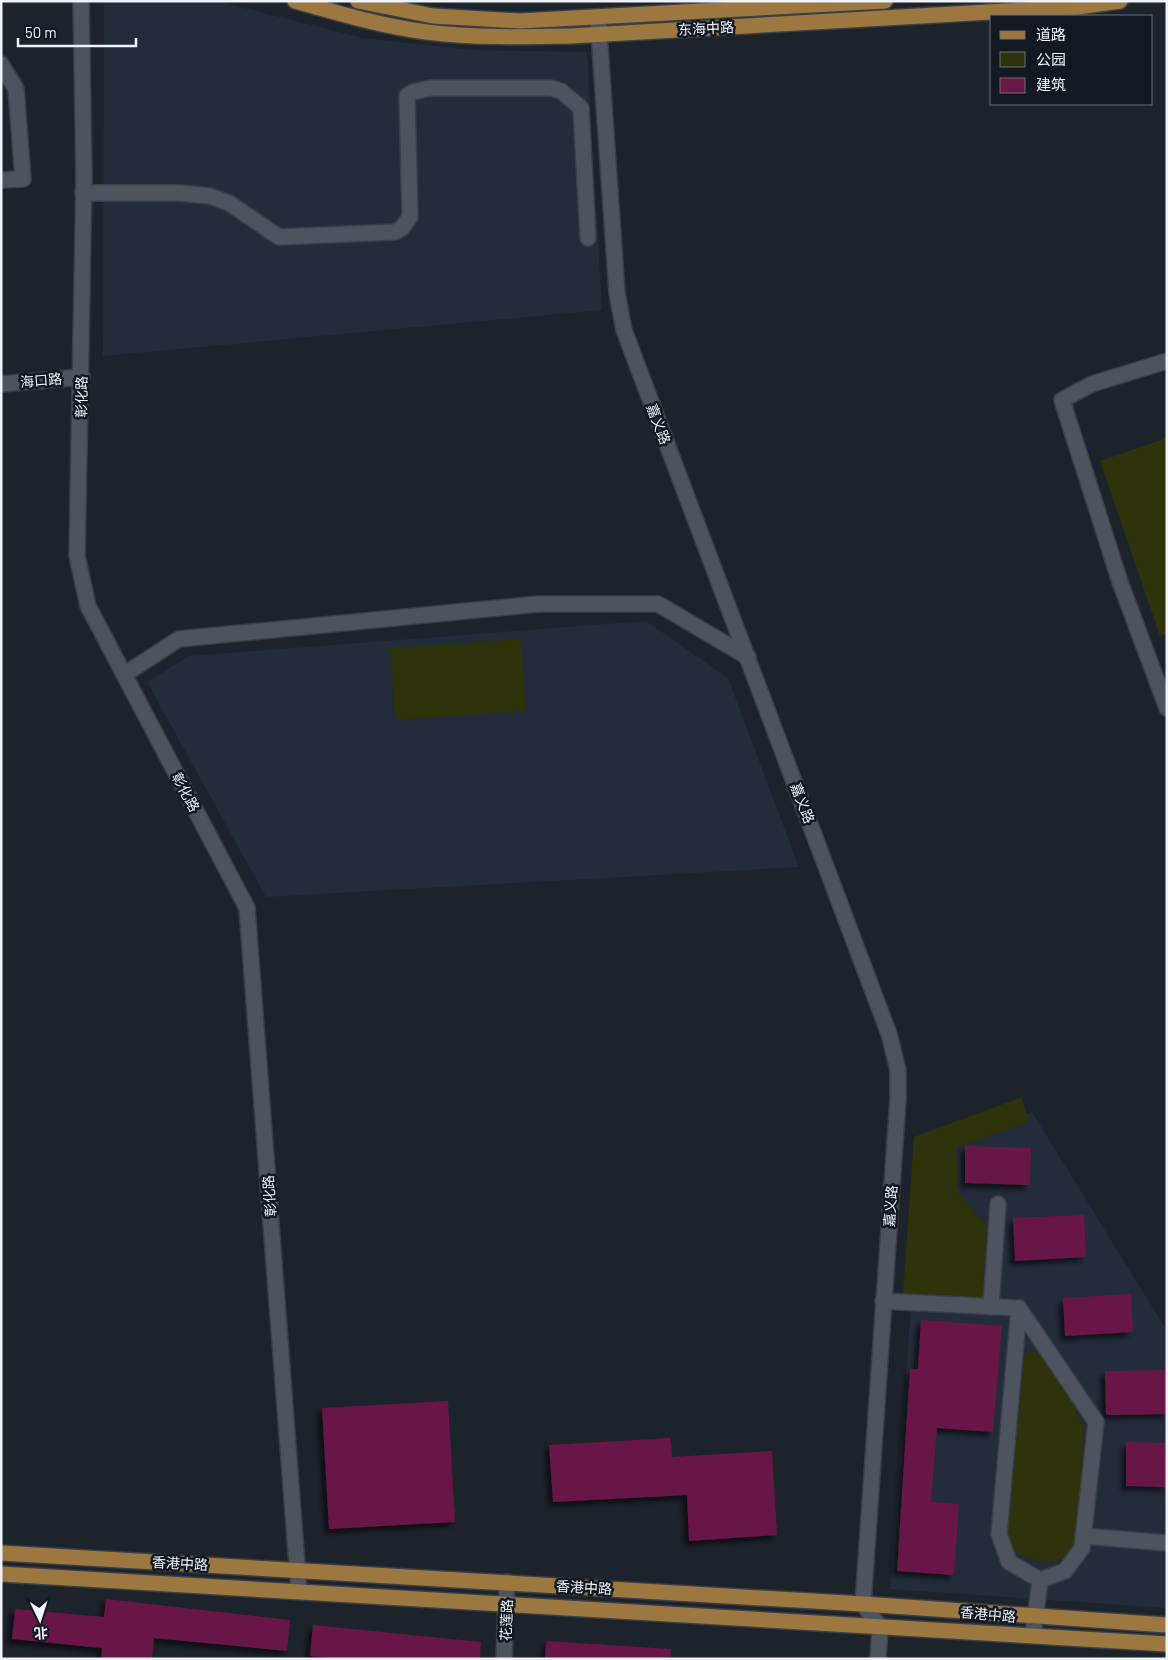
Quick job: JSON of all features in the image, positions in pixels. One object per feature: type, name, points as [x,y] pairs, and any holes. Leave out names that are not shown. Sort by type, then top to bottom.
[{"type":"main road","name":"东海中路","points":[[295,1],[382,24],[425,32],[516,38],[600,35],[1077,7],[1120,1]]},
{"type":"main road","name":"东海中路","points":[[358,1],[433,16],[520,22],[884,1]]},
{"type":"main road","name":"香港中路","points":[[1,1553],[507,1582],[1167,1625]]},
{"type":"main road","name":"香港中路","points":[[1,1574],[1167,1644]]},
{"type":"street","name":"彰化路","points":[[81,1],[84,193],[82,377],[77,556],[88,606],[247,908],[299,1591]]},
{"type":"street","name":"嘉义路","points":[[598,18],[617,293],[624,330],[830,874],[895,1057],[898,1099],[863,1604]]},
{"type":"street","points":[[1,64],[16,89],[23,179],[1,180]]},
{"type":"street","points":[[84,193],[210,196],[229,203],[279,237],[395,232],[402,228],[410,218],[407,96],[413,92],[430,88],[551,88],[561,91],[581,108],[588,238]]},
{"type":"street","points":[[1167,361],[1092,384],[1062,400],[1120,582],[1167,708]]},
{"type":"street","name":"海口路","points":[[1,384],[82,377]]},
{"type":"street","points":[[124,674],[179,639],[539,604],[658,604],[748,657]]},
{"type":"street","points":[[991,1307],[998,1204]]},
{"type":"street","points":[[883,1301],[1019,1308]]},
{"type":"street","points":[[1019,1308],[1096,1422],[1082,1548],[1065,1571],[1040,1580],[1009,1562],[999,1534],[1019,1308]]},
{"type":"street","points":[[1083,1536],[1167,1543]]},
{"type":"street","points":[[1033,1636],[1040,1580]]},
{"type":"street","name":"花莲路","points":[[504,1659],[507,1582]]},
{"type":"street","points":[[863,1604],[880,1627],[878,1659]]},
{"type":"shaded area","points":[[104,1],[217,1],[363,38],[469,50],[587,52],[602,310],[103,356]]},
{"type":"shaded area","points":[[646,621],[728,678],[799,867],[266,897],[147,682],[189,656]]},
{"type":"shaded area","points":[[1032,1112],[1167,1331],[1167,1608],[890,1589],[923,1146]]},
{"type":"green space","points":[[1167,438],[1167,634],[1160,636],[1100,461]]},
{"type":"green space","points":[[521,639],[526,711],[395,720],[390,648]]},
{"type":"green space","points":[[1022,1097],[1029,1122],[956,1148],[958,1192],[986,1226],[983,1298],[903,1294],[914,1137]]},
{"type":"green space","points":[[1025,1352],[1049,1352],[1084,1428],[1076,1546],[1061,1559],[1046,1562],[1038,1561],[1012,1550],[1007,1533]]},
{"type":"building","points":[[965,1146],[1031,1148],[1030,1185],[965,1183]]},
{"type":"building","points":[[1084,1215],[1086,1257],[1015,1261],[1013,1218]]},
{"type":"building","points":[[1131,1294],[1133,1332],[1065,1336],[1063,1298]]},
{"type":"building","points":[[921,1320],[1002,1326],[993,1432],[937,1428],[931,1502],[959,1504],[954,1575],[897,1571],[910,1369],[918,1369]]},
{"type":"building","points":[[1167,1370],[1167,1414],[1106,1415],[1105,1371]]},
{"type":"building","points":[[448,1401],[455,1522],[329,1529],[322,1408]]},
{"type":"building","points":[[671,1438],[672,1457],[772,1451],[777,1535],[689,1541],[687,1495],[553,1502],[549,1445]]},
{"type":"building","points":[[1126,1442],[1167,1443],[1167,1487],[1126,1486]]},
{"type":"building","points":[[106,1599],[290,1620],[287,1651],[154,1638],[152,1659],[101,1659],[102,1648],[12,1639],[15,1609],[104,1617]]},
{"type":"building","points":[[313,1625],[481,1642],[480,1659],[336,1659],[310,1656]]},
{"type":"building","points":[[546,1641],[671,1649],[671,1659],[545,1659]]}]
